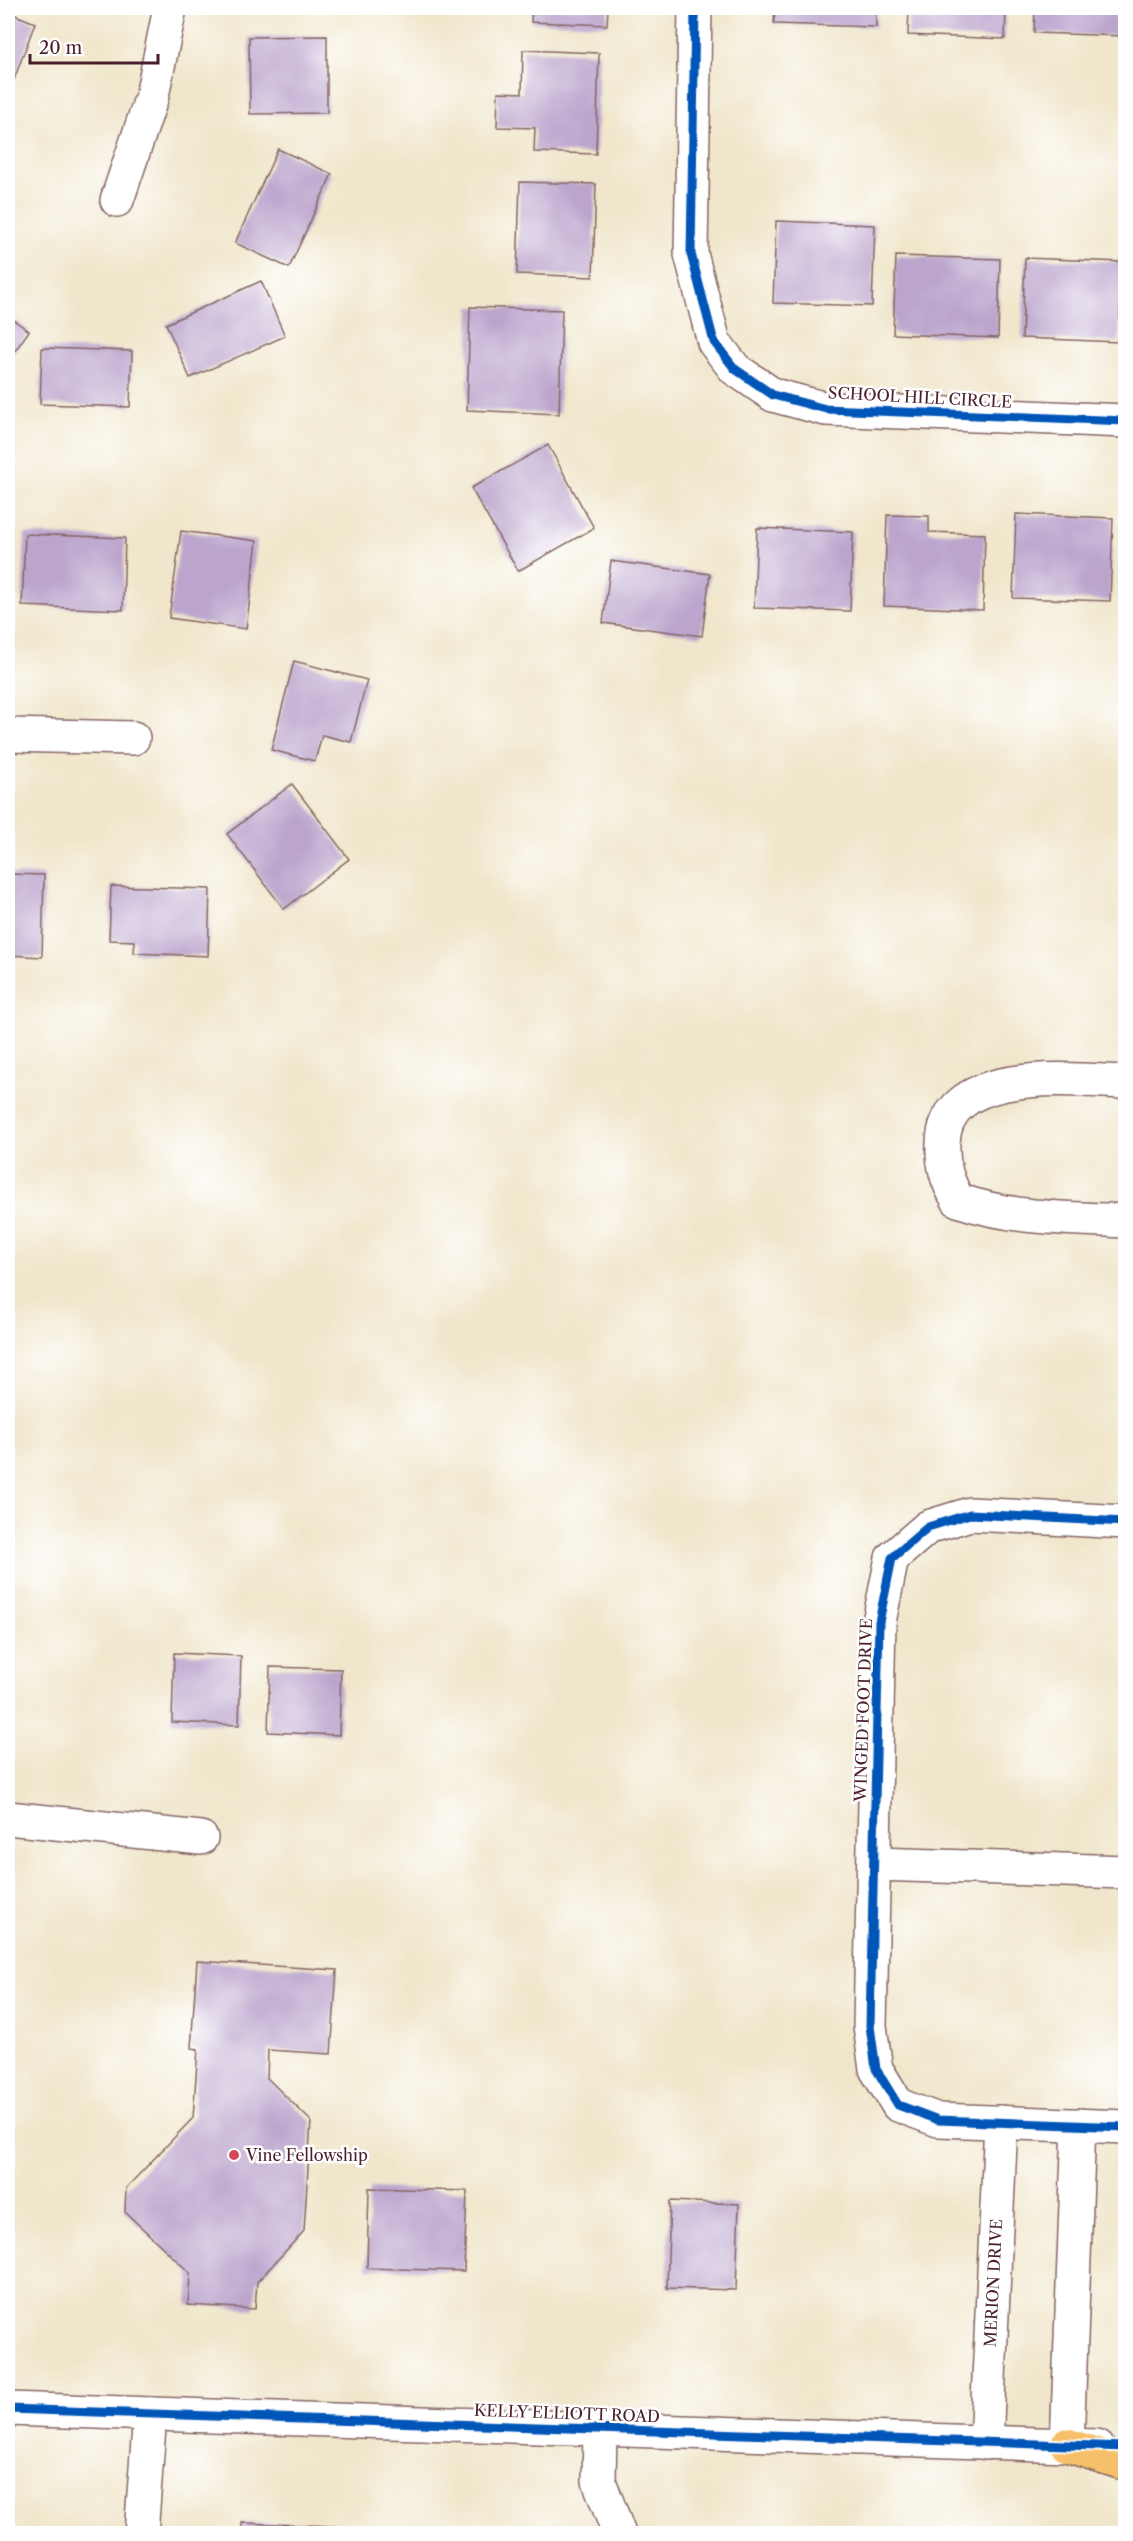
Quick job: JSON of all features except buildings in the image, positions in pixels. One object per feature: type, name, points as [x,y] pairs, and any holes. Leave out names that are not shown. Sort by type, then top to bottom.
[{"type":"main road","points":[[1067,2445],[1125,2464]]},
{"type":"street","points":[[117,200],[152,96],[170,8]]},
{"type":"street","name":"SCHOOL HILL CIRCLE","points":[[695,8],[691,254],[714,342],[735,369],[773,396],[826,409],[1125,421]]},
{"type":"street","points":[[8,735],[133,738]]},
{"type":"street","points":[[1125,1082],[1040,1078],[974,1093],[955,1108],[943,1128],[942,1158],[946,1179],[958,1200],[984,1209],[1032,1215],[1125,1221]]},
{"type":"street","name":"WINGED FOOT DRIVE","points":[[1001,2122],[938,2120],[898,2104],[876,2069],[870,2026],[879,1622],[892,1558],[928,1527],[970,1514],[1125,1522]]},
{"type":"street","points":[[8,1818],[201,1838]]},
{"type":"street","points":[[874,1864],[1125,1872]]},
{"type":"street","points":[[1001,2122],[1125,2127]]},
{"type":"street","name":"MERION DRIVE","points":[[986,2443],[1001,2122]]},
{"type":"street","points":[[1067,2445],[1079,2125]]},
{"type":"street","name":"KELLY ELLIOTT ROAD","points":[[8,2409],[1125,2447]]},
{"type":"street","points":[[141,2534],[150,2414]]},
{"type":"street","points":[[600,2429],[599,2481],[619,2534]]},
{"type":"cycle path","points":[[695,8],[691,254],[714,342],[735,369],[773,395],[826,409],[1126,421]]},
{"type":"cycle path","points":[[1126,1522],[970,1514],[928,1527],[892,1558],[879,1622],[870,2026],[876,2069],[898,2105],[938,2120],[1126,2127]]},
{"type":"cycle path","points":[[8,2409],[1126,2447]]},
{"type":"place","name":"Vine Fellowship","points":[[234,2155]]}]
